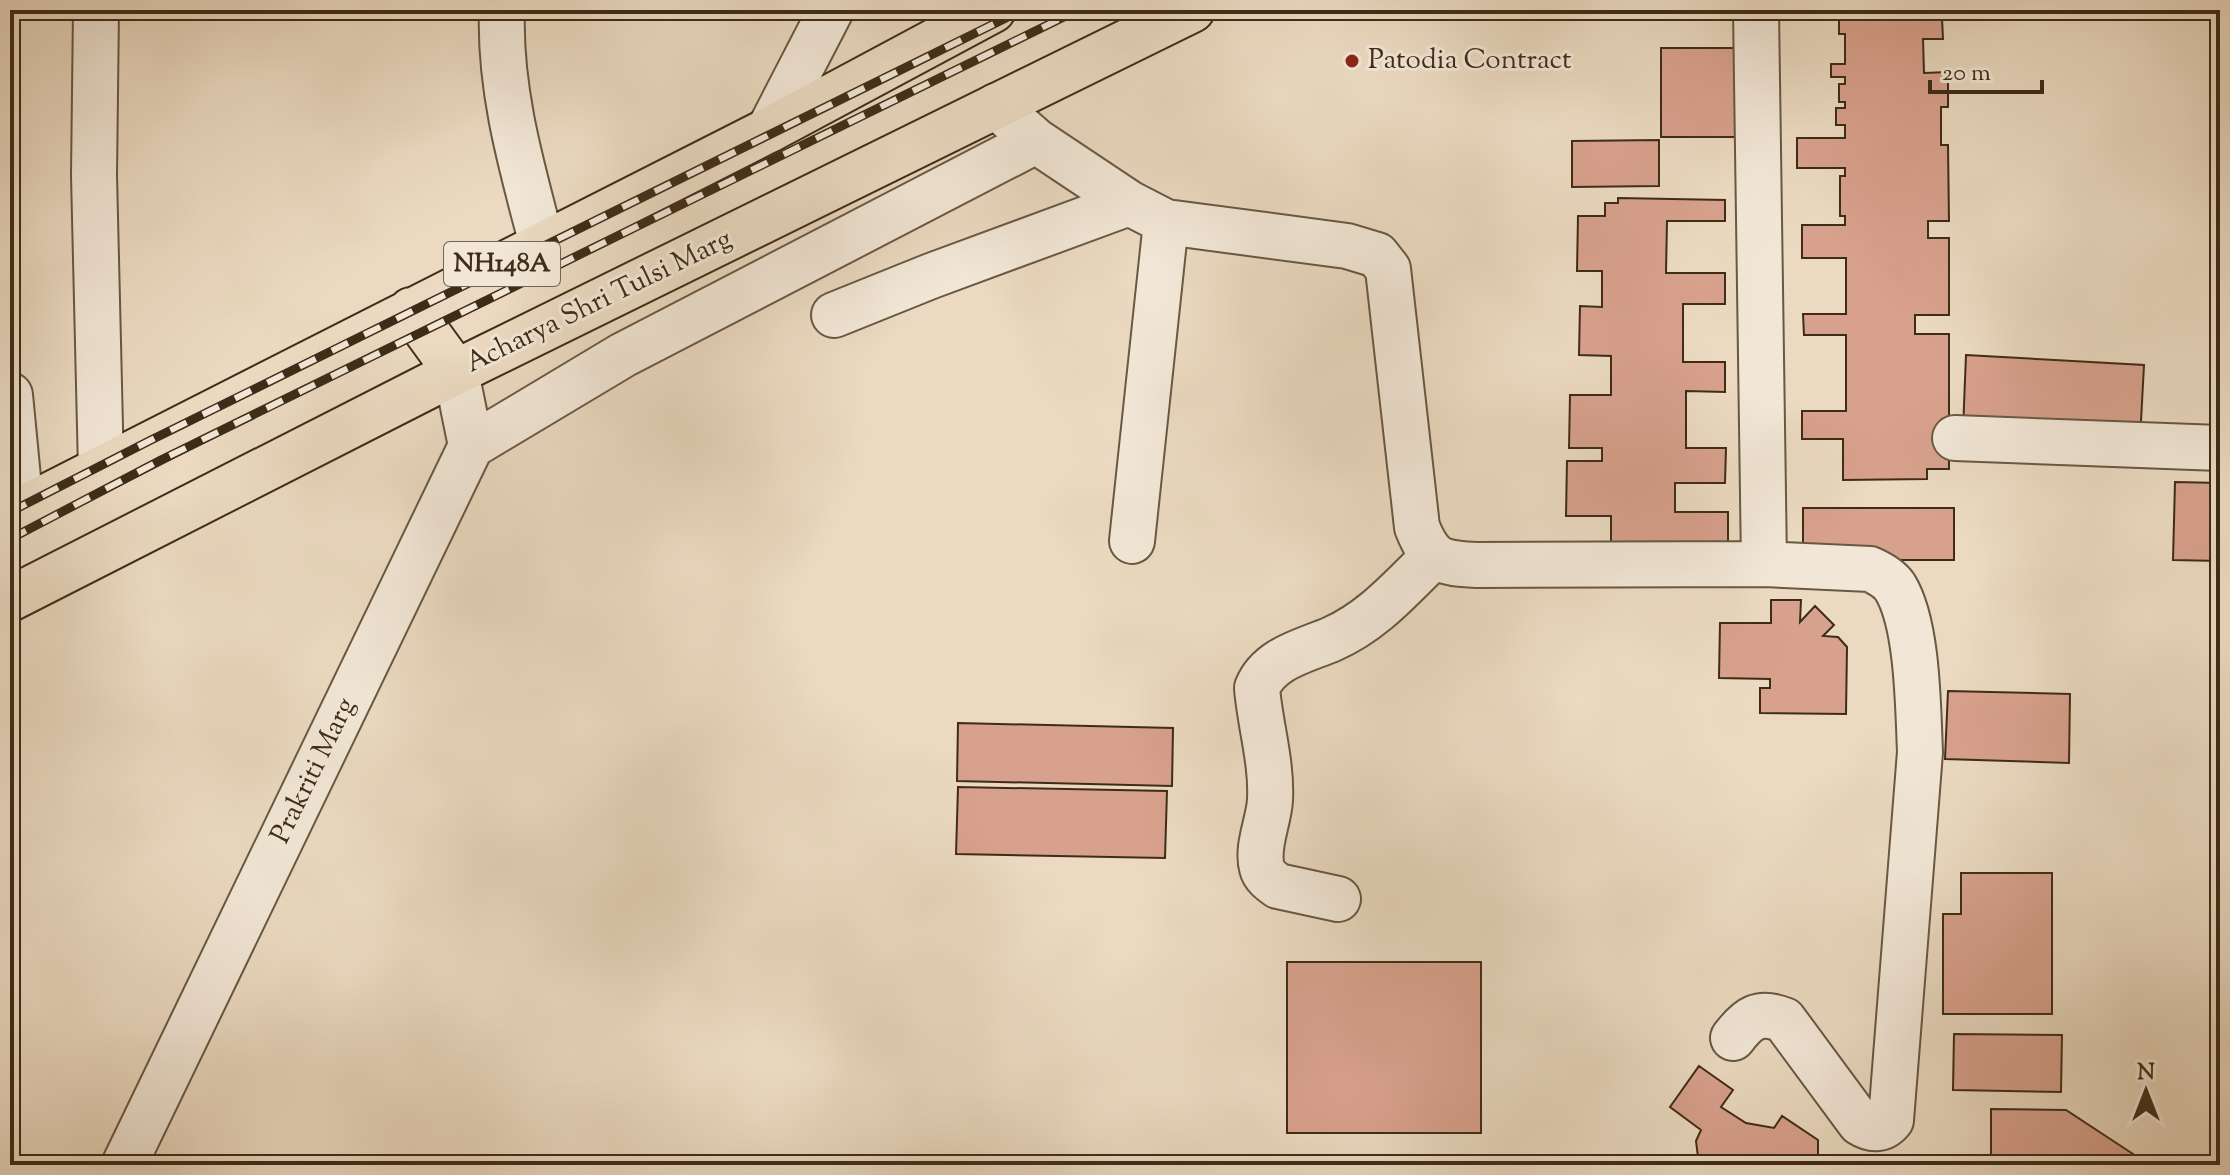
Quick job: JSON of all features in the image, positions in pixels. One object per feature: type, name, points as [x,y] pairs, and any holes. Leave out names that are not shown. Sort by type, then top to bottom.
[{"type":"highway","name":"NH148A","points":[[16,512],[769,130],[993,10]]},
{"type":"highway","name":"Acharya Shri Tulsi Marg","points":[[10,599],[456,372],[1192,10]]},
{"type":"highway","points":[[411,310],[456,372]]},
{"type":"street","points":[[96,10],[94,175],[101,469]]},
{"type":"street","points":[[502,10],[509,109],[542,244]]},
{"type":"street","points":[[769,130],[831,10]]},
{"type":"street","points":[[1756,10],[1764,564]]},
{"type":"street","points":[[996,106],[1036,141],[1148,213],[1347,246],[1377,255],[1384,262],[1388,269],[1417,527],[1433,557],[1444,562],[1477,565],[1764,564],[1870,569],[1894,585],[1905,611],[1918,695],[1920,752],[1891,1120],[1887,1126],[1877,1129],[1860,1123],[1784,1020],[1758,1015],[1748,1019],[1733,1038]]},
{"type":"street","points":[[456,372],[471,446],[623,355],[1036,141]]},
{"type":"street","points":[[834,315],[931,276],[1148,213]]},
{"type":"street","points":[[1132,541],[1148,213]]},
{"type":"street","points":[[10,395],[16,512]]},
{"type":"street","points":[[1955,438],[2220,448]]},
{"type":"street","name":"Prakriti Marg","points":[[124,1165],[471,446]]},
{"type":"street","points":[[1338,899],[1278,886],[1262,867],[1260,856],[1270,800],[1257,688],[1261,677],[1273,664],[1335,638],[1369,618],[1433,557]]},
{"type":"building","points":[[1830,10],[1948,10],[1948,18],[1942,18],[1943,39],[1923,39],[1924,73],[1948,72],[1948,107],[1941,107],[1941,145],[1948,145],[1949,221],[1928,221],[1928,238],[1949,238],[1949,315],[1915,315],[1915,334],[1949,334],[1949,469],[1927,469],[1927,479],[1843,480],[1843,439],[1802,439],[1802,411],[1846,411],[1846,335],[1804,335],[1803,314],[1846,314],[1846,258],[1802,258],[1802,225],[1845,225],[1845,216],[1840,216],[1840,176],[1845,176],[1845,168],[1797,168],[1797,138],[1845,138],[1845,125],[1836,125],[1836,108],[1845,108],[1845,102],[1839,102],[1839,84],[1845,84],[1845,77],[1831,77],[1831,64],[1845,64],[1845,34],[1839,34],[1839,20],[1830,20]]},
{"type":"building","points":[[1661,48],[1735,48],[1735,137],[1661,137]]},
{"type":"building","points":[[1659,140],[1659,186],[1572,187],[1572,141]]},
{"type":"building","points":[[1618,198],[1725,200],[1725,221],[1667,221],[1666,273],[1725,273],[1725,304],[1683,304],[1683,362],[1725,362],[1725,392],[1686,391],[1686,448],[1726,448],[1725,483],[1675,483],[1675,512],[1728,512],[1728,549],[1611,547],[1611,516],[1566,516],[1567,461],[1602,461],[1602,448],[1569,448],[1570,395],[1611,395],[1611,356],[1579,355],[1580,306],[1602,307],[1602,271],[1577,271],[1578,216],[1605,216],[1605,203],[1618,203]]},
{"type":"building","points":[[1966,355],[2144,365],[2140,440],[1963,430]]},
{"type":"building","points":[[2175,482],[2220,483],[2220,561],[2173,560]]},
{"type":"building","points":[[1803,508],[1954,508],[1954,560],[1803,560]]},
{"type":"building","points":[[1771,600],[1801,600],[1800,622],[1815,606],[1834,625],[1823,636],[1838,637],[1847,647],[1846,714],[1760,713],[1760,688],[1770,688],[1770,679],[1719,678],[1720,623],[1771,623]]},
{"type":"building","points":[[1948,691],[2070,694],[2069,763],[1945,759]]},
{"type":"building","points":[[958,723],[1173,728],[1172,786],[957,781]]},
{"type":"building","points":[[958,787],[1167,791],[1165,858],[956,854]]},
{"type":"building","points":[[1961,873],[2052,873],[2052,1014],[1943,1014],[1943,914],[1961,914]]},
{"type":"building","points":[[1287,962],[1481,962],[1481,1133],[1287,1133]]},
{"type":"building","points":[[1954,1034],[2062,1035],[2061,1092],[1953,1090]]},
{"type":"building","points":[[1699,1066],[1733,1090],[1721,1107],[1746,1123],[1774,1128],[1782,1116],[1818,1140],[1818,1165],[1699,1165],[1696,1141],[1701,1130],[1670,1107]]},
{"type":"building","points":[[1991,1109],[2066,1110],[2133,1154],[2133,1165],[1991,1165]]},
{"type":"railway","points":[[10,512],[1022,10]]},
{"type":"railway","points":[[10,539],[161,460],[1078,10]]},
{"type":"railway","points":[[1143,13],[1147,10]]},
{"type":"place","name":"Patodia Contract","points":[[1352,61]]}]
